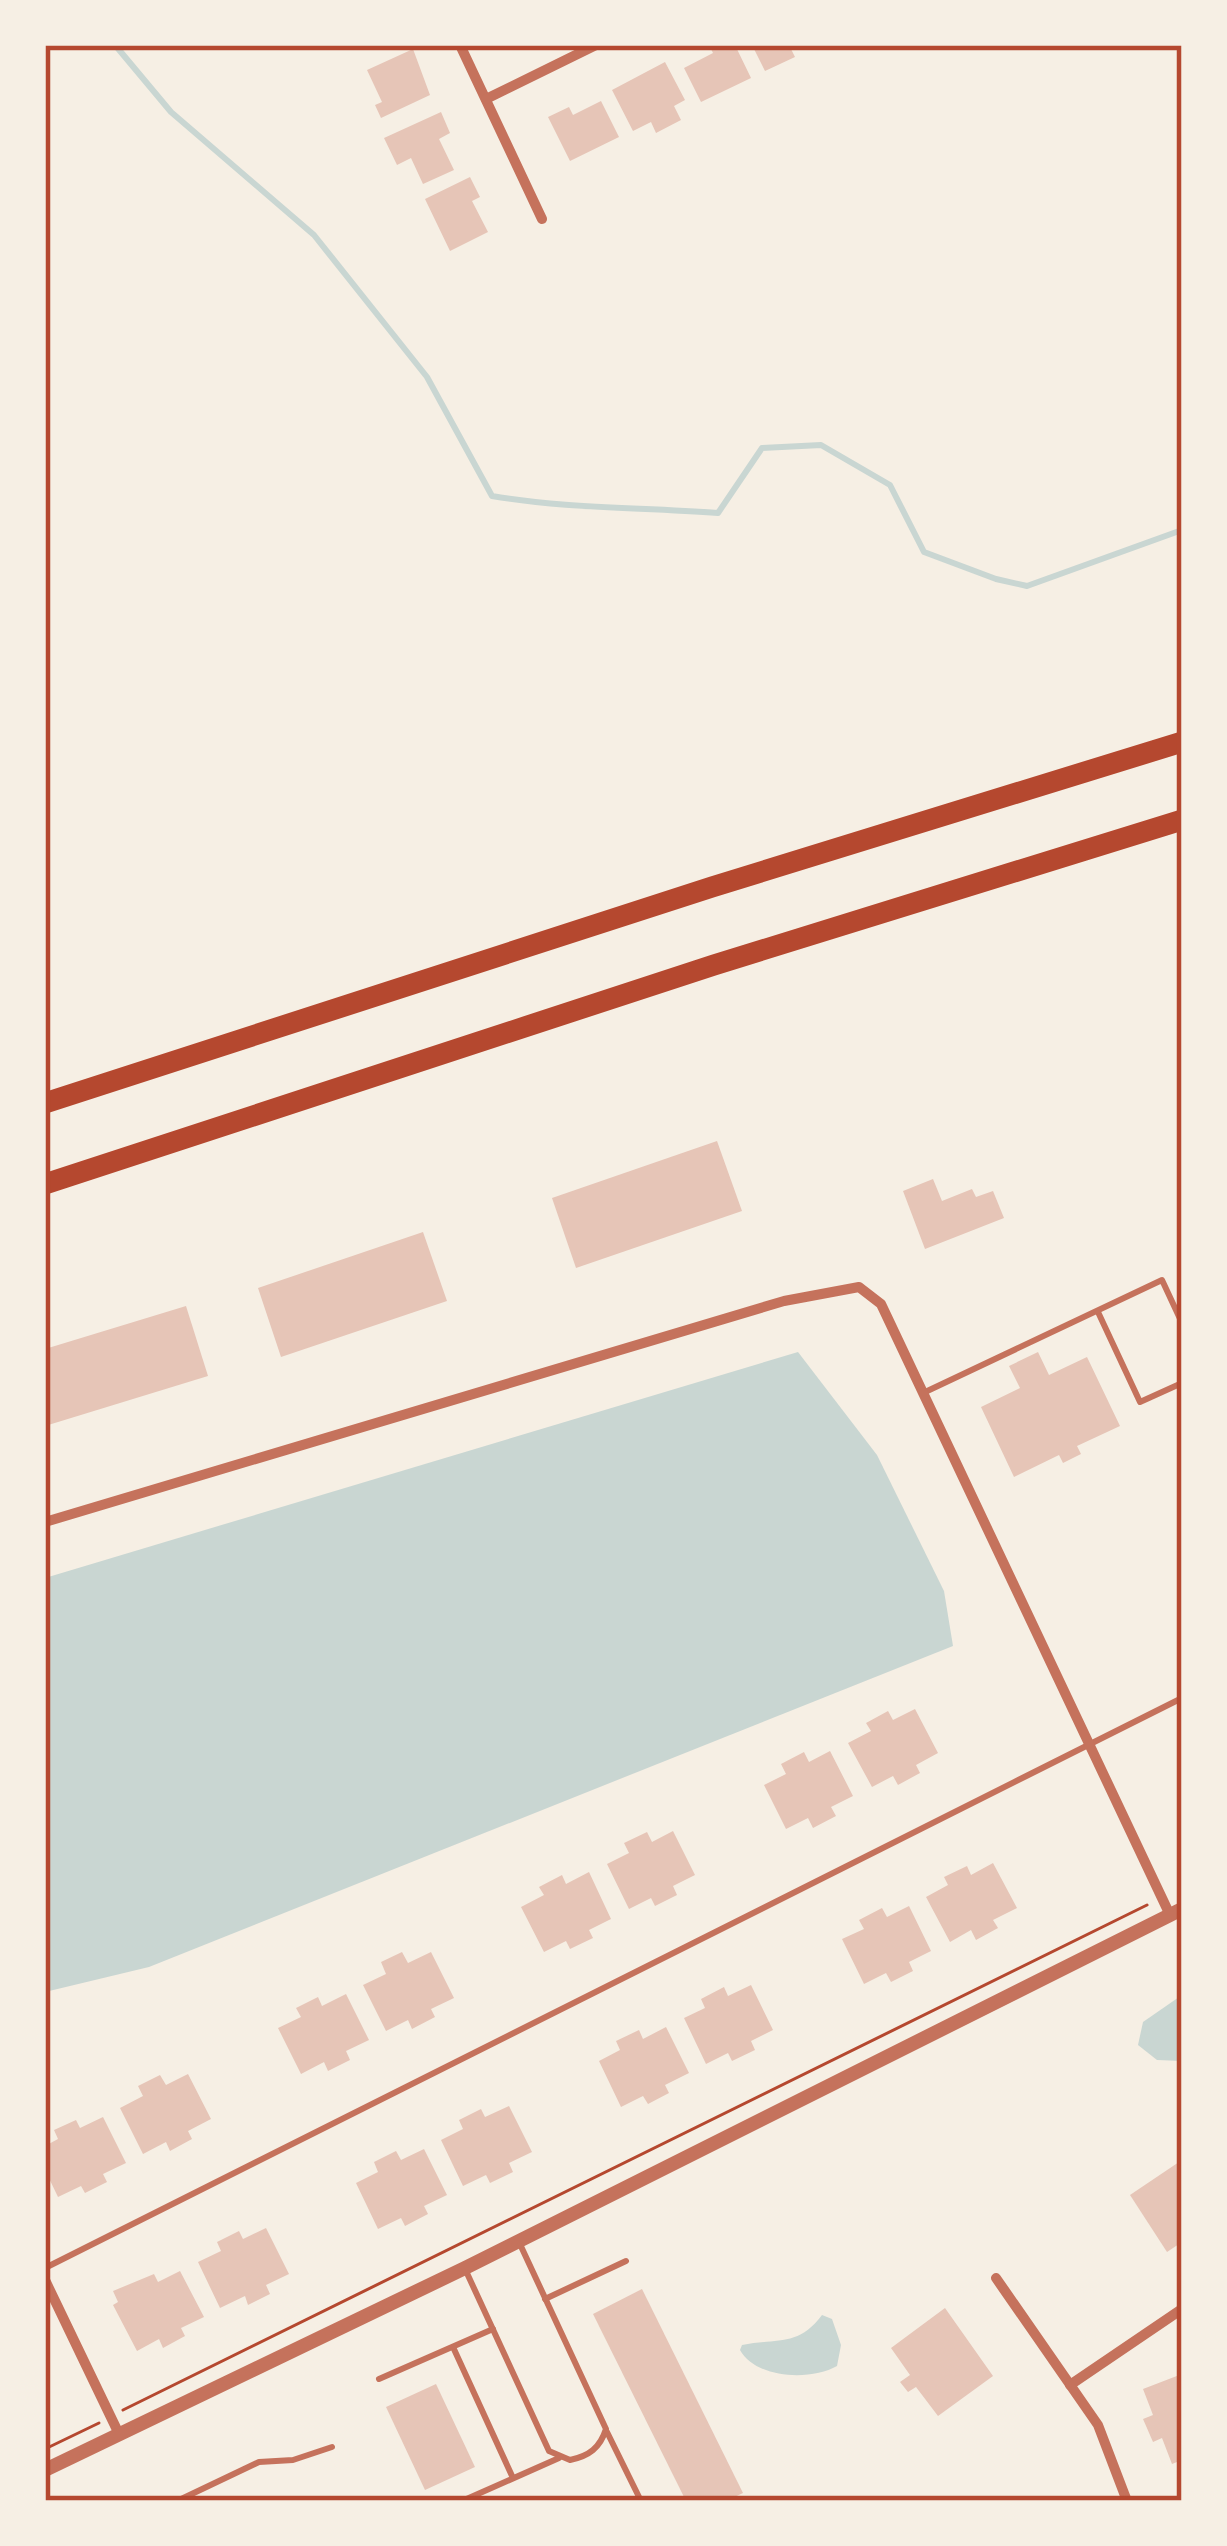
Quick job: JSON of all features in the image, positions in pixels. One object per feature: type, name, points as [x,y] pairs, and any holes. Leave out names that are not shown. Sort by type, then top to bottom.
[{"type":"highway","points":[[45,1103],[757,873],[1182,742]]},
{"type":"highway","points":[[45,1184],[714,965],[1182,820]]},
{"type":"street","points":[[460,45],[542,219]]},
{"type":"street","points":[[486,99],[596,45]]},
{"type":"street","points":[[45,1522],[721,1320],[835,1288],[859,1287],[881,1304],[1162,1898],[1176,1912],[519,2241],[45,2470]]},
{"type":"street","points":[[997,2278],[1098,2425],[1127,2501]]},
{"type":"street","points":[[45,2279],[119,2434]]},
{"type":"street","points":[[1070,2385],[1182,2309]]},
{"type":"lane","points":[[923,1393],[1162,1280],[1182,1323]]},
{"type":"lane","points":[[1098,1312],[1140,1402],[1182,1383]]},
{"type":"lane","points":[[45,2268],[1182,1698]]},
{"type":"lane","points":[[519,2241],[641,2501]]},
{"type":"lane","points":[[545,2299],[626,2261]]},
{"type":"lane","points":[[464,2268],[549,2451],[570,2460],[592,2452],[606,2429]]},
{"type":"lane","points":[[379,2379],[493,2329]]},
{"type":"lane","points":[[453,2347],[512,2478]]},
{"type":"lane","points":[[177,2501],[196,2497],[259,2462],[293,2460],[332,2446]]},
{"type":"lane","points":[[462,2501],[559,2458]]},
{"type":"path","points":[[45,2449],[1162,1898]]},
{"type":"shaded area","points":[[798,1352],[877,1455],[944,1591],[953,1646],[149,1967],[45,1992],[45,1578]]},
{"type":"shaded area","points":[[1182,1995],[1182,2061],[1157,2060],[1138,2045],[1143,2022]]},
{"type":"shaded area","points":[[822,2315],[832,2319],[841,2345],[837,2366],[826,2371],[771,2372],[740,2350],[742,2345],[796,2337]]},
{"type":"building","points":[[709,45],[735,45],[751,78],[701,102],[684,68],[713,53]]},
{"type":"building","points":[[752,45],[800,45],[791,49],[795,57],[765,71]]},
{"type":"building","points":[[413,49],[430,95],[381,118],[375,105],[382,102],[367,70]]},
{"type":"building","points":[[665,62],[685,100],[674,106],[681,120],[656,133],[651,122],[633,131],[612,90]]},
{"type":"building","points":[[601,101],[619,137],[570,161],[548,117],[569,107],[573,115]]},
{"type":"building","points":[[441,112],[450,133],[439,139],[454,170],[423,184],[411,158],[397,165],[384,138]]},
{"type":"building","points":[[470,177],[480,197],[472,201],[488,232],[450,251],[425,199]]},
{"type":"building","points":[[717,1141],[742,1211],[576,1268],[552,1198]]},
{"type":"building","points":[[933,1179],[942,1201],[972,1189],[976,1197],[993,1191],[1004,1218],[925,1249],[903,1191]]},
{"type":"building","points":[[423,1232],[447,1301],[281,1357],[258,1288]]},
{"type":"building","points":[[186,1306],[208,1376],[45,1426],[45,1349]]},
{"type":"building","points":[[1038,1352],[1049,1375],[1087,1357],[1120,1426],[1077,1446],[1081,1454],[1063,1463],[1059,1455],[1014,1477],[981,1407],[1020,1388],[1009,1366]]},
{"type":"building","points":[[915,1709],[938,1753],[916,1765],[920,1773],[898,1785],[893,1776],[872,1787],[848,1743],[871,1731],[866,1723],[888,1711],[893,1720]]},
{"type":"building","points":[[830,1751],[853,1796],[831,1807],[836,1816],[813,1828],[808,1818],[786,1829],[764,1785],[786,1774],[781,1764],[804,1752],[809,1762]]},
{"type":"building","points":[[673,1831],[695,1875],[673,1886],[677,1895],[655,1906],[651,1898],[629,1909],[607,1864],[629,1853],[624,1843],[647,1832],[652,1842]]},
{"type":"building","points":[[993,1863],[1017,1908],[993,1920],[998,1928],[976,1940],[971,1930],[950,1942],[926,1897],[948,1885],[944,1877],[967,1866],[971,1875]]},
{"type":"building","points":[[589,1872],[611,1919],[589,1930],[593,1938],[570,1949],[566,1941],[544,1952],[521,1907],[544,1895],[539,1887],[562,1875],[566,1884]]},
{"type":"building","points":[[909,1906],[931,1951],[909,1962],[913,1971],[891,1982],[886,1973],[864,1984],[842,1939],[864,1929],[859,1920],[882,1908],[887,1917]]},
{"type":"building","points":[[402,1952],[408,1963],[431,1952],[454,1998],[431,2009],[435,2017],[412,2029],[408,2020],[386,2031],[363,1985],[386,1974],[381,1962]]},
{"type":"building","points":[[751,1985],[773,2030],[751,2041],[755,2050],[732,2061],[728,2053],[706,2064],[684,2018],[705,2008],[701,1999],[724,1987],[728,1996]]},
{"type":"building","points":[[346,1994],[369,2040],[346,2051],[350,2060],[328,2071],[324,2062],[301,2074],[278,2028],[301,2017],[296,2008],[318,1997],[322,2006]]},
{"type":"building","points":[[666,2027],[689,2073],[665,2085],[669,2093],[648,2104],[643,2096],[621,2107],[599,2061],[620,2050],[616,2041],[639,2030],[643,2039]]},
{"type":"building","points":[[188,2074],[211,2119],[188,2131],[192,2139],[170,2151],[166,2142],[143,2154],[120,2108],[143,2096],[138,2086],[160,2075],[166,2085]]},
{"type":"building","points":[[509,2106],[532,2152],[509,2163],[513,2172],[490,2183],[486,2175],[463,2186],[441,2140],[463,2129],[459,2120],[481,2109],[485,2117]]},
{"type":"building","points":[[103,2117],[126,2163],[103,2174],[107,2182],[85,2193],[81,2186],[58,2197],[45,2170],[45,2146],[58,2139],[54,2130],[76,2120],[80,2128]]},
{"type":"building","points":[[424,2149],[447,2195],[424,2206],[428,2214],[405,2226],[401,2218],[378,2229],[356,2183],[378,2172],[374,2162],[396,2151],[401,2160]]},
{"type":"building","points":[[1182,2160],[1182,2242],[1167,2252],[1130,2195]]},
{"type":"building","points":[[266,2228],[289,2274],[266,2285],[270,2294],[248,2305],[245,2296],[220,2308],[198,2262],[221,2251],[217,2242],[239,2231],[243,2239]]},
{"type":"building","points":[[180,2271],[204,2317],[181,2328],[185,2336],[163,2348],[159,2339],[137,2351],[113,2305],[118,2302],[113,2291],[154,2274],[158,2282]]},
{"type":"building","points":[[642,2289],[743,2493],[726,2501],[686,2501],[593,2314]]},
{"type":"building","points":[[945,2308],[993,2376],[938,2416],[916,2387],[908,2392],[900,2382],[910,2375],[891,2348]]},
{"type":"building","points":[[1182,2374],[1182,2460],[1172,2464],[1162,2438],[1153,2442],[1143,2419],[1153,2415],[1143,2389]]},
{"type":"building","points":[[436,2384],[475,2467],[425,2490],[386,2407]]},
{"type":"waterway","points":[[115,45],[171,112],[314,235],[427,377],[492,496],[576,506],[718,513],[762,448],[821,445],[890,485],[924,552],[996,579],[1027,586],[1182,530]]}]
